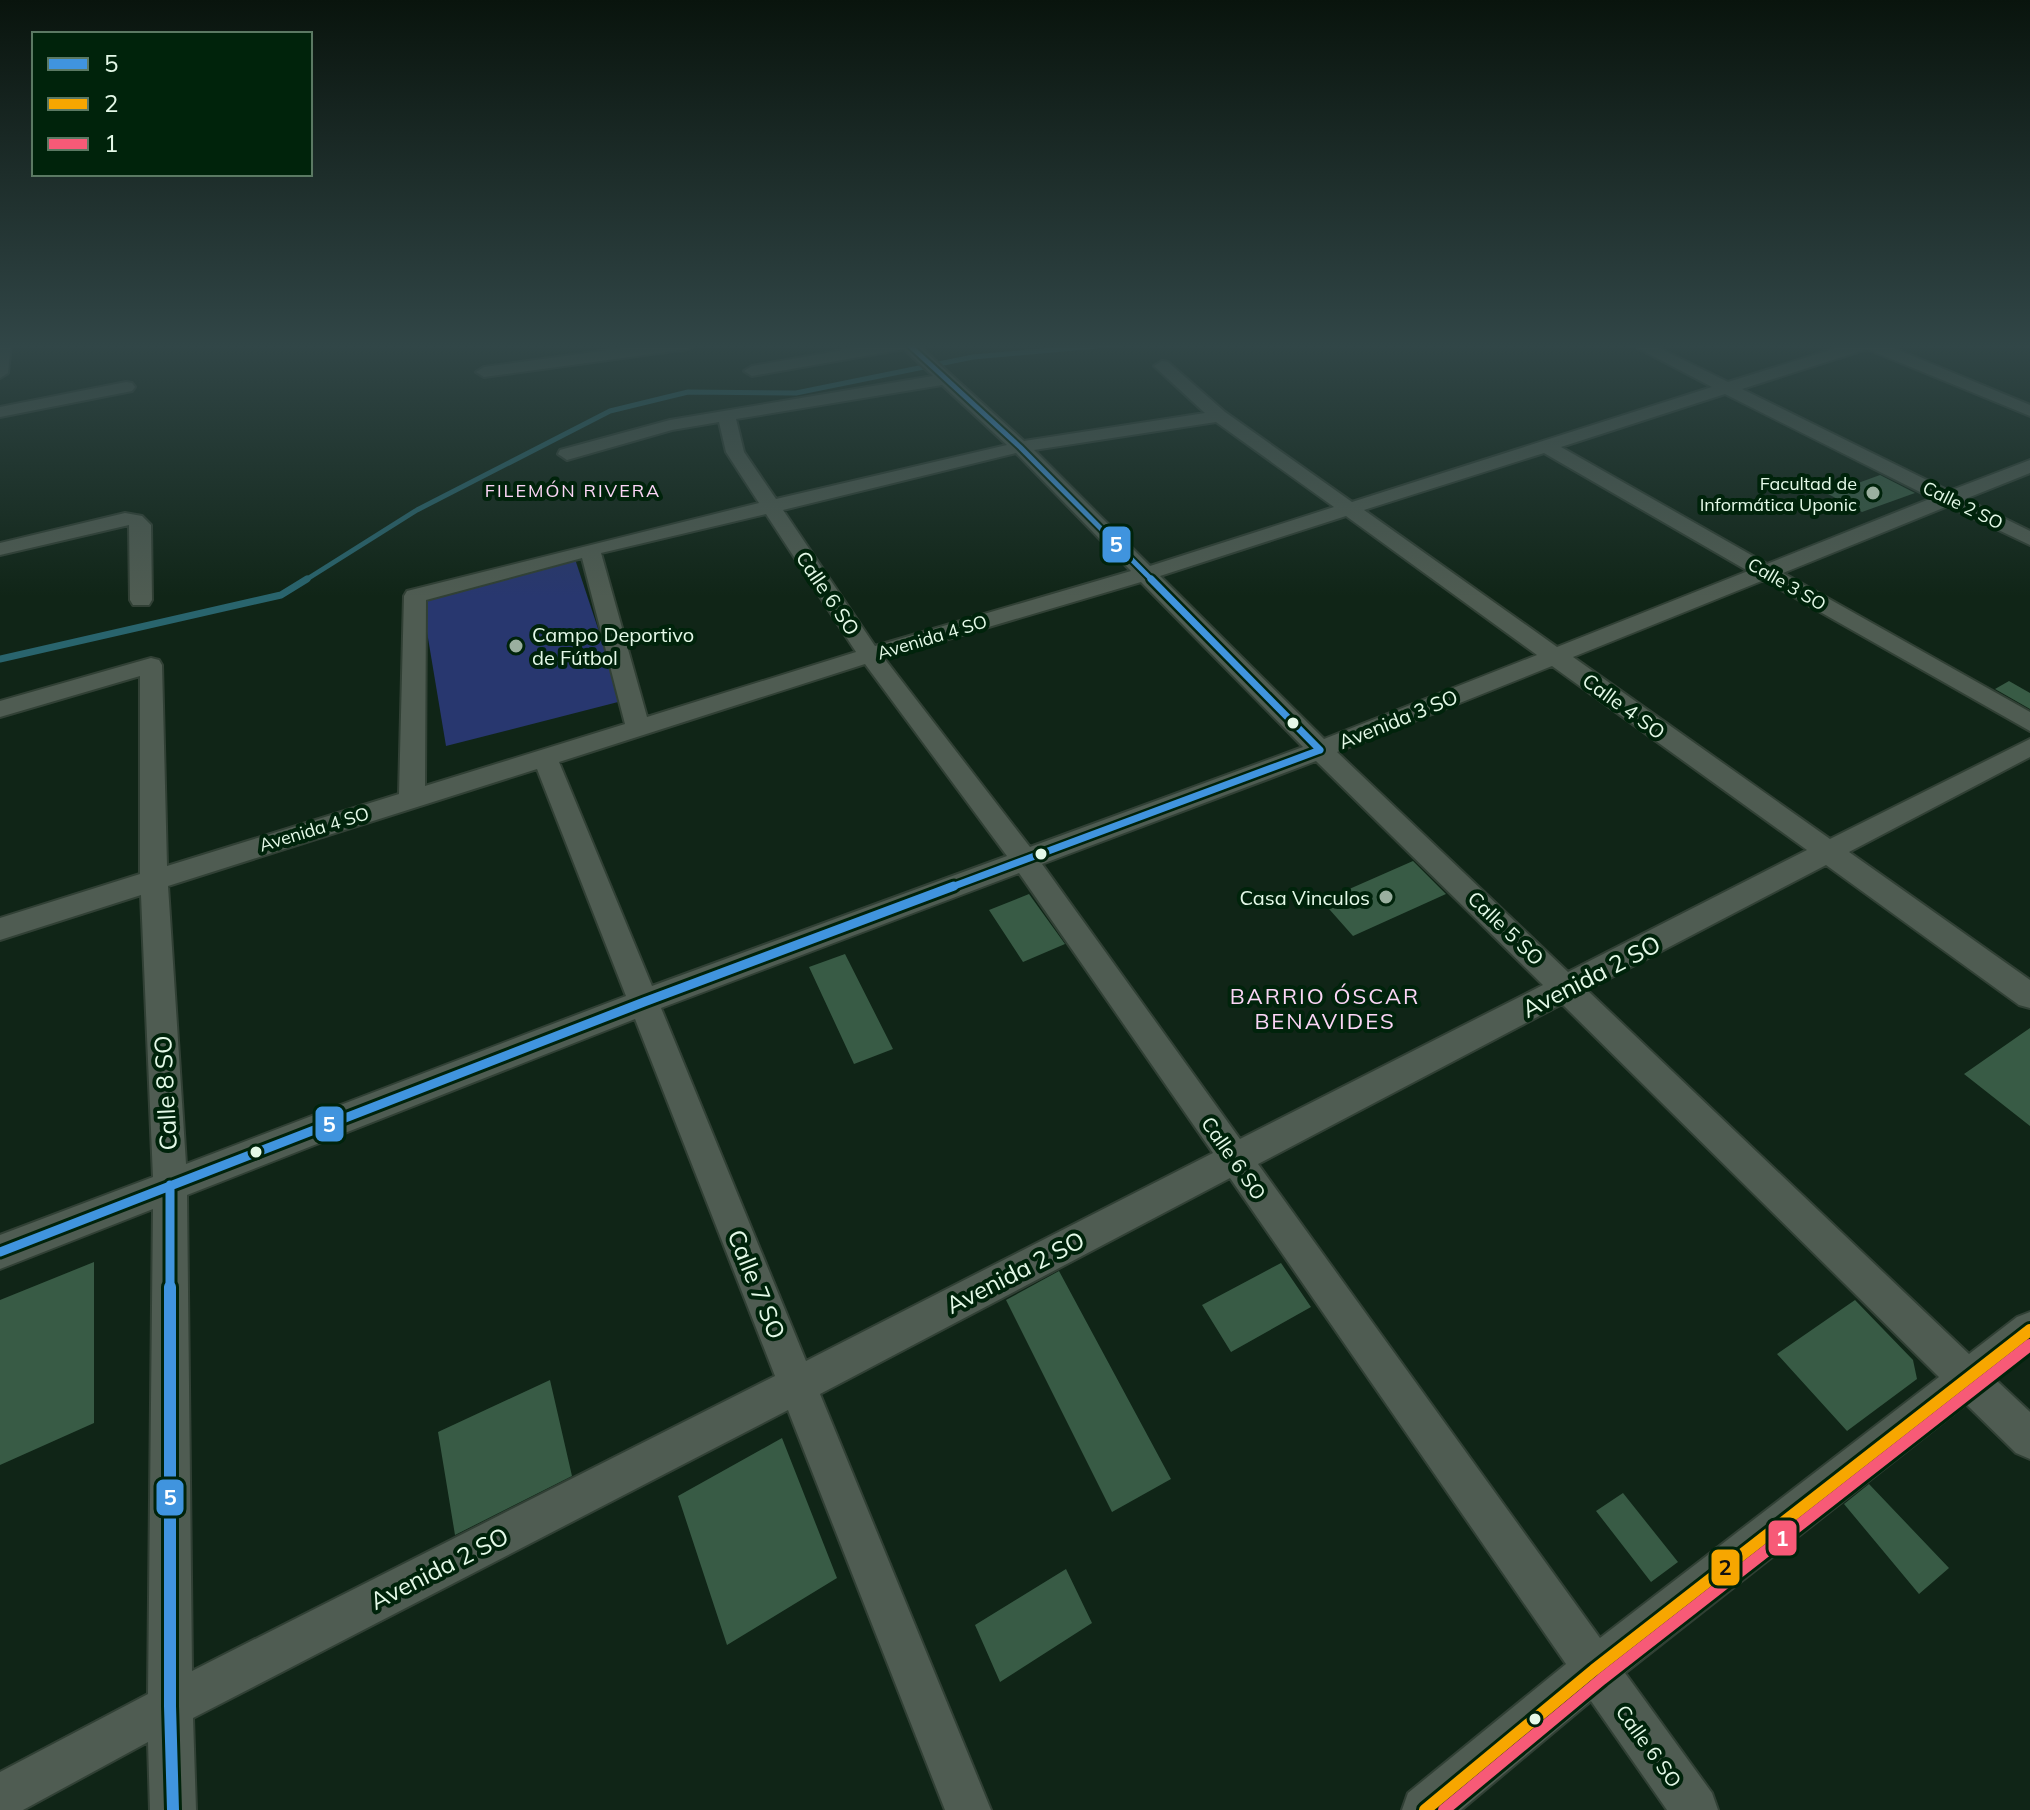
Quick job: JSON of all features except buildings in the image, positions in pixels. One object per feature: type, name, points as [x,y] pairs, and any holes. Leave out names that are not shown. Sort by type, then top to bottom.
[{"type":"street","points":[[567,454],[658,428]]},
{"type":"street","name":"Calle 6 SO","points":[[729,428],[735,452],[870,655],[1024,859],[1695,1810]]},
{"type":"street","name":"Calle 5 SO","points":[[1000,428],[1320,750],[2030,1439]]},
{"type":"street","points":[[412,799],[415,596],[590,550],[1020,447],[1139,428]]},
{"type":"street","name":"Calle 4 SO","points":[[1236,428],[2030,996]]},
{"type":"street","name":"Avenida 4 SO","points":[[0,929],[870,655],[1145,574],[1345,507],[1597,428]]},
{"type":"street","name":"Calle 2 SO","points":[[1808,428],[2030,539]]},
{"type":"street","name":"Calle 3 SO","points":[[1544,445],[2030,723]]},
{"type":"street","name":"Avenida 3 SO","points":[[0,1252],[644,1002],[1320,750],[2030,466]]},
{"type":"street","points":[[0,549],[125,519],[135,520],[141,525],[141,600]]},
{"type":"street","points":[[590,550],[638,728]]},
{"type":"street","name":"Calle 8 SO","points":[[0,709],[151,665],[154,879],[170,1185],[170,1706],[173,1810]]},
{"type":"street","name":"Avenida 2 SO","points":[[0,1797],[170,1706],[1568,988],[2030,747]]},
{"type":"street","name":"Calle 7 SO","points":[[545,757],[968,1810]]},
{"type":"street","points":[[1425,1810],[1594,1670],[2030,1330]]},
{"type":"shaded area","name":"Campo Deportivo de Fútbol","points":[[574,556],[622,701],[446,746],[420,590]]},
{"type":"waterway","points":[[304,581],[417,510],[576,428]]},
{"type":"waterway","points":[[0,659],[281,595],[307,579]]},
{"type":"transit line","name":"5","points":[[1000,428],[1320,750]]},
{"type":"transit line","name":"5","points":[[0,1252],[644,1002],[1320,750]]},
{"type":"transit line","name":"5","points":[[170,1185],[170,1706],[173,1810]]},
{"type":"transit line","name":"2","points":[[1425,1810],[1594,1670],[2030,1330]]},
{"type":"transit line","name":"1","points":[[1444,1810],[1602,1679],[2030,1345]]},
{"type":"place","name":"Facultad de Informática Uponic","points":[[1873,493]]},
{"type":"place","name":"Campo Deportivo de Fútbol","points":[[516,646]]},
{"type":"place","name":"Casa Vinculos","points":[[1386,897]]},
{"type":"district","name":"FILEMÓN RIVERA","points":[[573,490]]},
{"type":"district","name":"BARRIO ÓSCAR BENAVIDES","points":[[1325,1008]]}]
